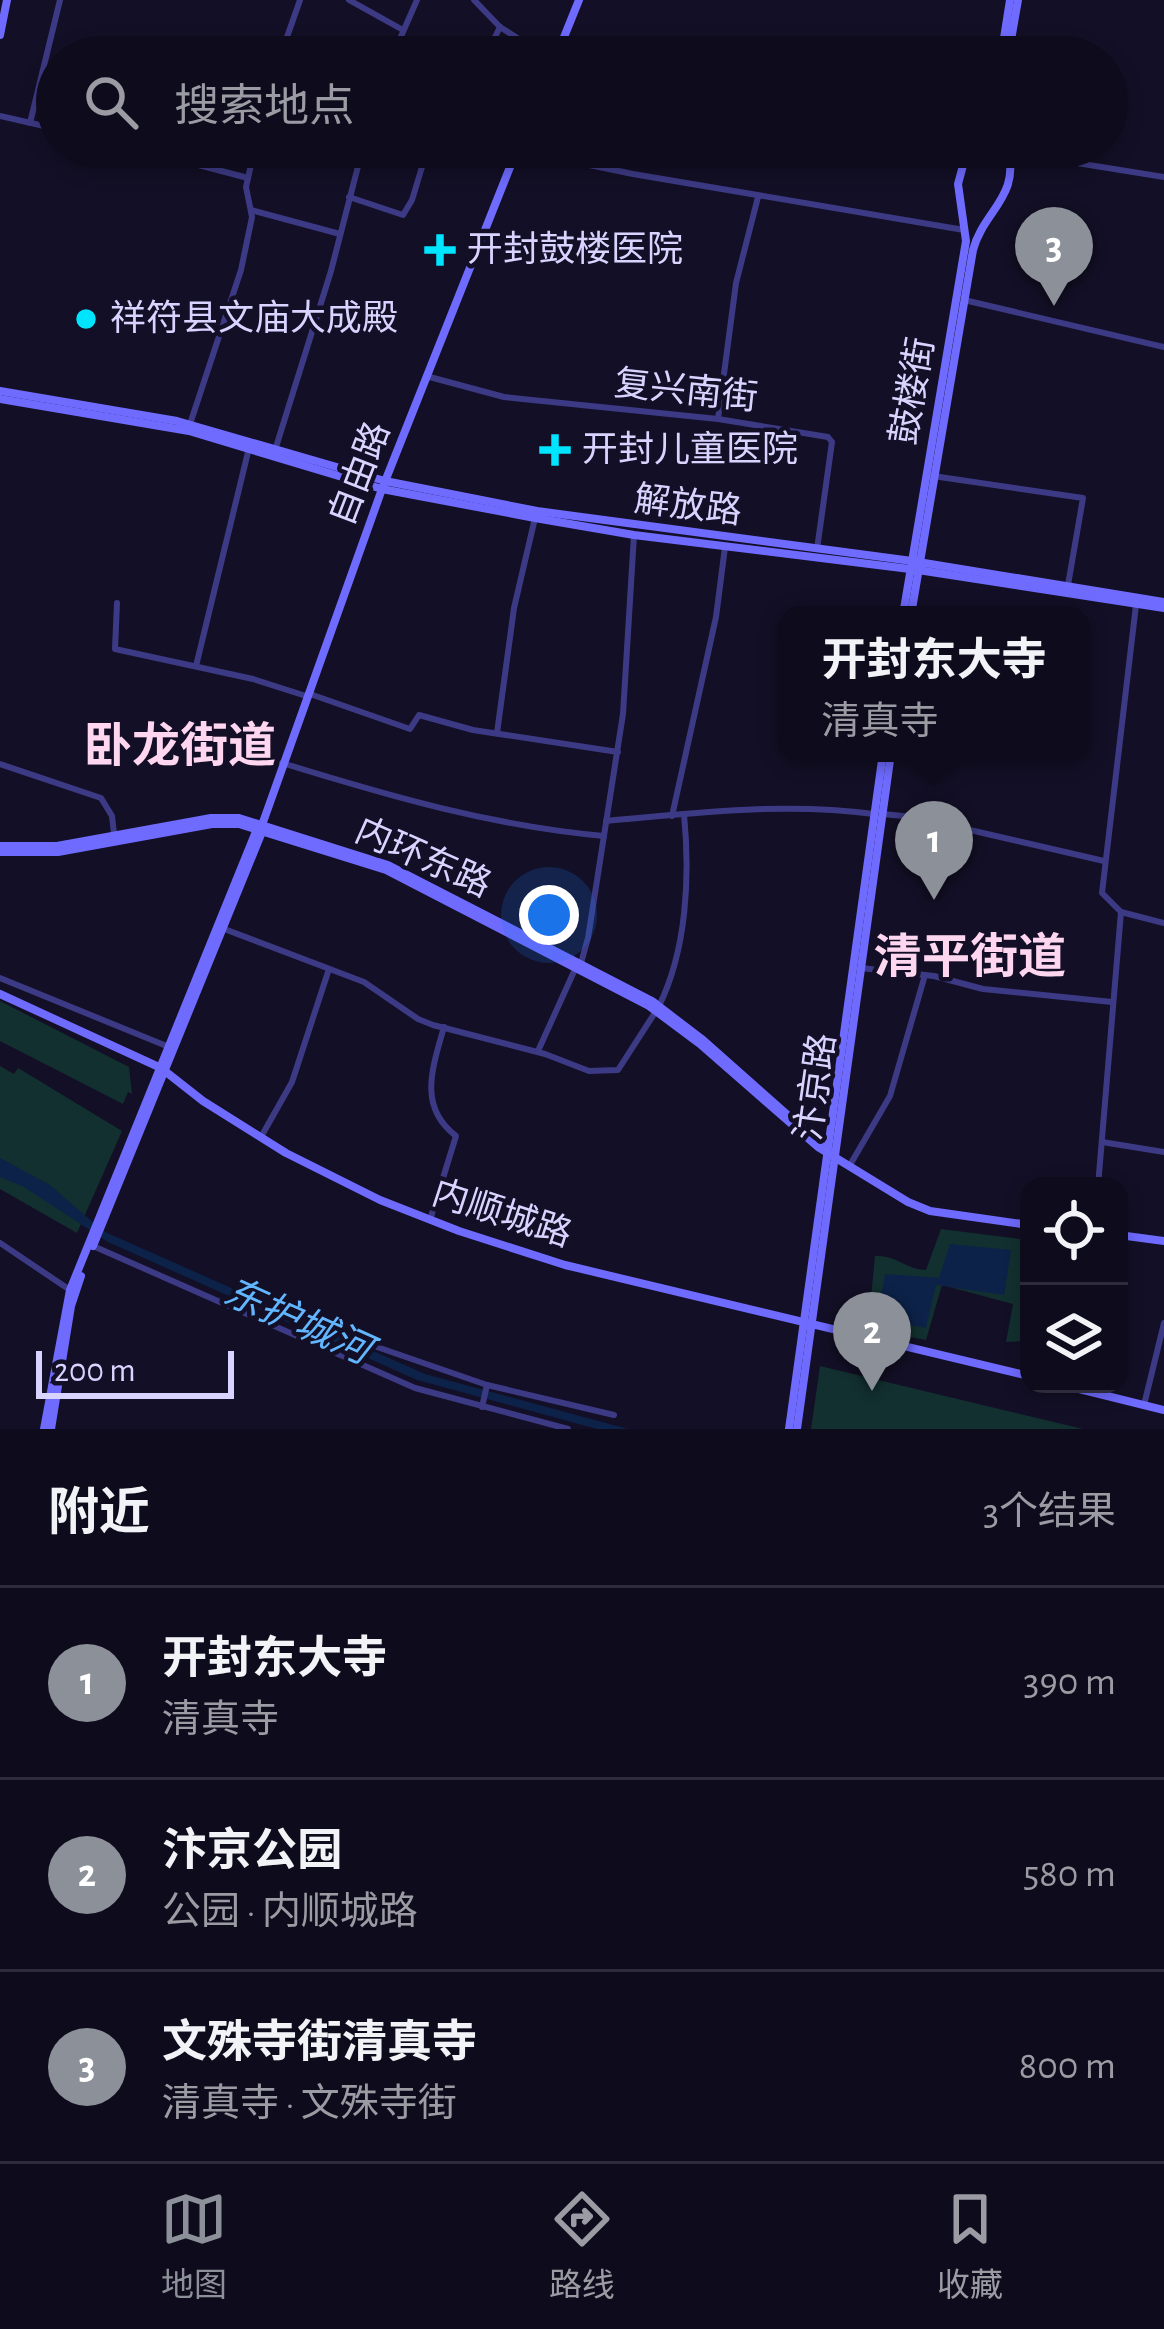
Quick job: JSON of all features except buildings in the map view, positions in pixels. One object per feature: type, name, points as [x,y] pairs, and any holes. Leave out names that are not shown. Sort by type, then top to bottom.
[{"type":"street","points":[[0,35],[7,0]]},
{"type":"street","points":[[51,36],[60,0]]},
{"type":"street","points":[[287,36],[300,0]]},
{"type":"street","points":[[349,0],[403,30]]},
{"type":"street","points":[[401,36],[417,0]]},
{"type":"street","points":[[474,0],[514,36]]},
{"type":"street","points":[[564,36],[579,0]]},
{"type":"street","points":[[1008,36],[1014,0]]},
{"type":"street","points":[[496,36],[500,27]]},
{"type":"street","points":[[30,123],[36,98]]},
{"type":"street","points":[[0,116],[36,124]]},
{"type":"street","points":[[210,168],[248,178]]},
{"type":"street","points":[[190,424],[241,270],[250,168]]},
{"type":"street","points":[[276,447],[357,168]]},
{"type":"street","points":[[349,197],[403,215],[422,168]]},
{"type":"street","name":"自由路","points":[[93,1242],[260,828],[384,485],[509,168]]},
{"type":"street","points":[[615,168],[964,230]]},
{"type":"street","name":"鼓楼街","points":[[915,565],[966,241],[958,184],[961,168]]},
{"type":"street","name":"鼓楼街","points":[[915,565],[974,250],[980,230],[1004,198],[1009,168]]},
{"type":"street","points":[[1114,168],[1164,177]]},
{"type":"street","points":[[718,419],[736,283],[758,197]]},
{"type":"street","points":[[250,210],[340,233]]},
{"type":"street","points":[[964,300],[1164,346]]},
{"type":"street","name":"复兴南街","points":[[426,376],[504,397],[718,419],[828,436],[832,442],[818,549]]},
{"type":"street","name":"解放路","points":[[0,395],[190,424],[276,447],[384,485],[1164,605]]},
{"type":"street","name":"解放路","points":[[0,395],[189,431],[384,485],[535,518],[725,547],[1068,585],[1164,605]]},
{"type":"street","points":[[196,667],[249,448]]},
{"type":"street","points":[[933,476],[1083,498],[1068,585]]},
{"type":"street","points":[[497,734],[514,608],[535,518]]},
{"type":"street","points":[[538,1052],[578,965],[604,836],[618,752],[634,535]]},
{"type":"street","points":[[672,816],[716,616],[725,547]]},
{"type":"street","points":[[908,606],[915,565]]},
{"type":"street","points":[[117,603],[115,649],[253,679],[410,729],[418,715],[497,734],[618,752]]},
{"type":"street","points":[[1136,604],[1102,892],[1121,912],[1164,922]]},
{"type":"street","name":"汴京路","points":[[792,1429],[886,762]]},
{"type":"street","points":[[282,763],[363,790],[465,815],[604,836]]},
{"type":"street","points":[[0,764],[101,798],[112,816],[114,837]]},
{"type":"street","points":[[606,821],[781,807],[878,814],[914,817],[1104,861]]},
{"type":"street","points":[[221,927],[364,982],[418,1019],[589,1071],[614,1072],[657,1008],[674,970],[686,867],[684,814]]},
{"type":"street","name":"汴京路","points":[[831,1153],[878,814]]},
{"type":"street","name":"内环东路","points":[[0,849],[114,837],[211,818],[239,818],[403,877],[657,1008],[704,1040],[831,1153],[919,1208],[1020,1224]]},
{"type":"street","name":"内环东路","points":[[0,849],[34,854],[82,849],[212,824],[260,828]]},
{"type":"street","points":[[1099,1177],[1121,912]]},
{"type":"street","name":"自由路","points":[[163,1070],[221,927]]},
{"type":"street","points":[[860,968],[926,975],[983,989],[1112,1002]]},
{"type":"street","points":[[261,1137],[292,1082],[328,971]]},
{"type":"street","points":[[849,1165],[890,1096],[926,975]]},
{"type":"street","points":[[0,977],[170,1047]]},
{"type":"street","name":"内顺城路","points":[[0,994],[163,1070],[261,1137],[380,1200],[430,1220],[565,1264],[1020,1374]]},
{"type":"street","points":[[41,1014],[47,998]]},
{"type":"street","points":[[430,1220],[456,1136],[443,1129],[429,1087],[444,1028]]},
{"type":"street","points":[[1102,1142],[1164,1152]]},
{"type":"street","points":[[1128,1236],[1164,1240]]},
{"type":"street","points":[[47,1429],[70,1290],[93,1242]]},
{"type":"street","points":[[93,1242],[415,1388],[614,1415]]},
{"type":"street","points":[[47,1429],[71,1306],[93,1242]]},
{"type":"street","points":[[0,1244],[70,1290]]},
{"type":"street","points":[[1144,1405],[1164,1323]]},
{"type":"street","points":[[377,1347],[568,1429]]},
{"type":"street","points":[[1095,1393],[1164,1410]]},
{"type":"green space","points":[[0,1001],[129,1067],[132,1094],[128,1092],[123,1104],[0,1041]]},
{"type":"green space","points":[[0,1066],[14,1074],[18,1068],[122,1131],[77,1233],[0,1189]]},
{"type":"green space","points":[[941,1229],[1020,1239],[1020,1341],[1006,1342],[1013,1304],[942,1285],[926,1340],[868,1329],[875,1256],[926,1270]]},
{"type":"green space","points":[[820,1366],[1083,1429],[811,1429]]},
{"type":"water","name":"东护城河","points":[[0,1158],[50,1185],[103,1231],[425,1374],[628,1429],[597,1429],[417,1380],[108,1242],[24,1187],[0,1177]]},
{"type":"water","points":[[950,1244],[1011,1250],[1004,1295],[936,1285],[926,1328],[877,1319],[885,1274],[939,1278]]},
{"type":"place","name":"开封鼓楼医院","points":[[440,250]]},
{"type":"place","name":"文殊寺街清真寺","points":[[1054,306]]},
{"type":"place","name":"祥符县文庙大成殿","points":[[86,319]]},
{"type":"place","name":"开封儿童医院","points":[[555,450]]},
{"type":"place","name":"开封东大寺","points":[[934,900]]},
{"type":"place","name":"汴京公园","points":[[872,1391]]},
{"type":"district","name":"卧龙街道","points":[[180,748]]},
{"type":"district","name":"清平街道","points":[[970,959]]}]
